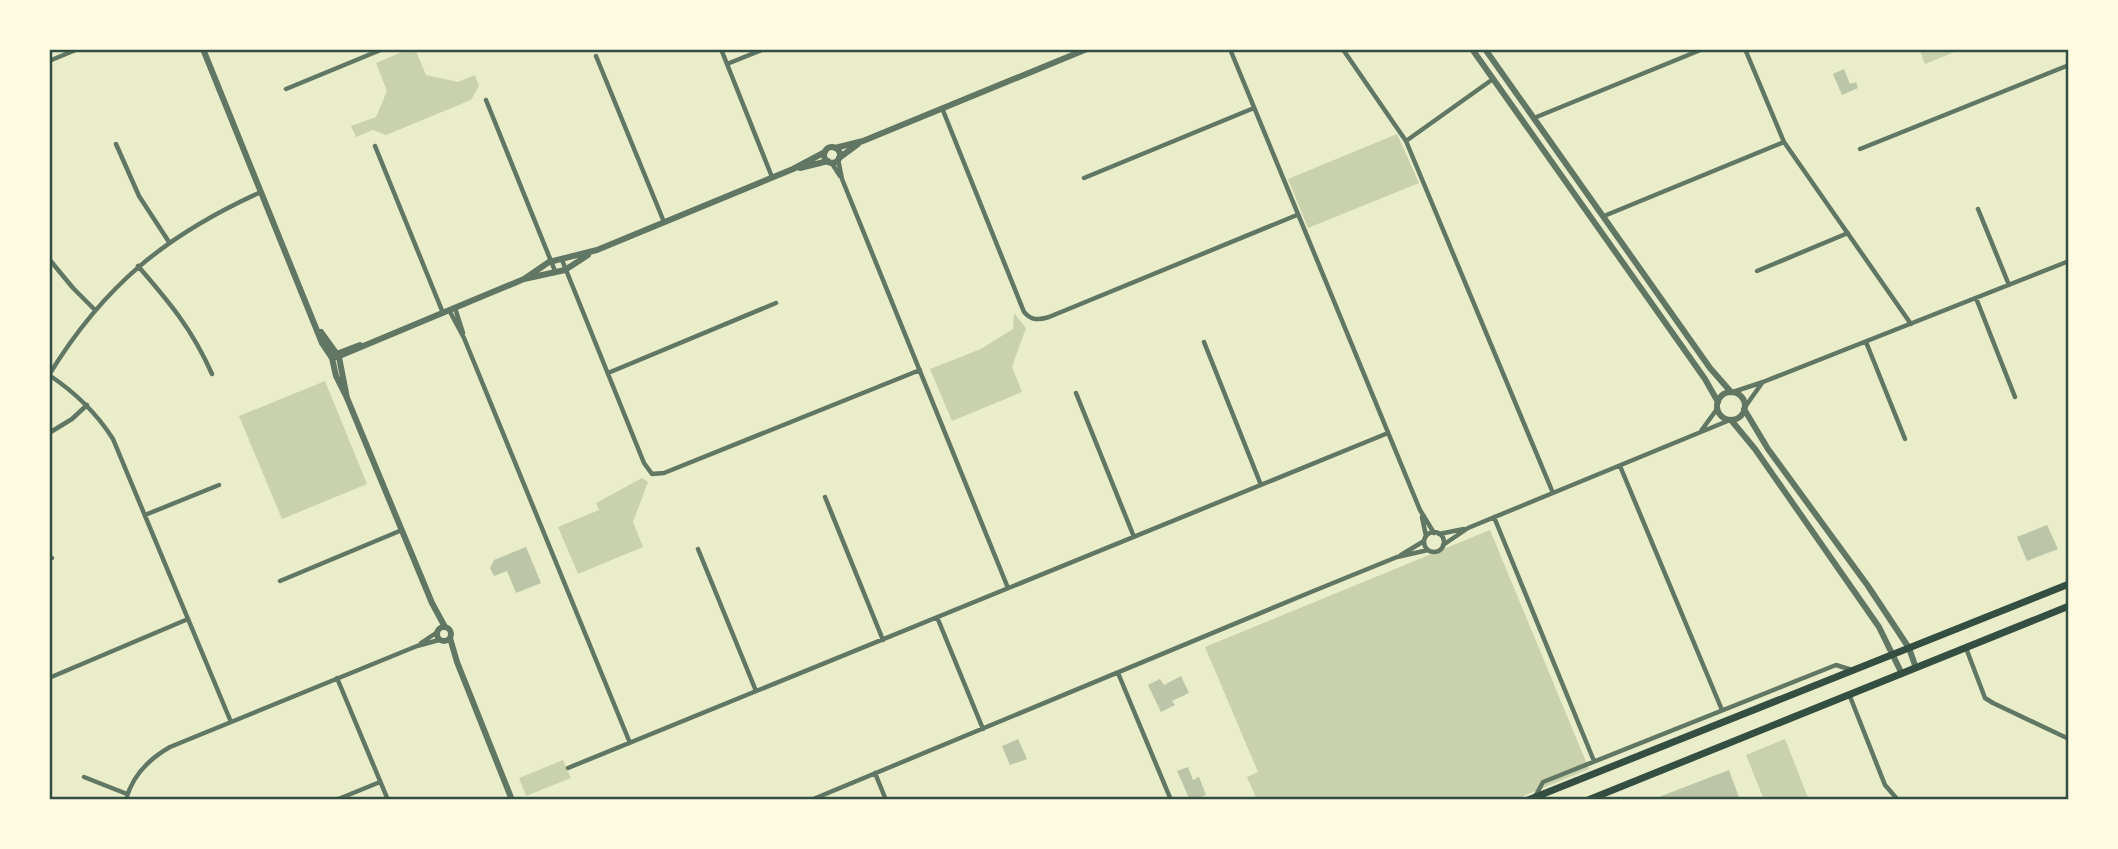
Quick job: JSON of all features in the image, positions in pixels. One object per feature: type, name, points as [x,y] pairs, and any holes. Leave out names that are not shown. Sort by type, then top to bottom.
[{"type":"main road","points":[[1532,798],[2069,584]]},
{"type":"main road","points":[[1588,800],[2069,606]]},
{"type":"street","points":[[49,61],[78,49]]},
{"type":"street","points":[[203,49],[322,343],[336,356],[335,376],[347,398],[432,603],[445,627],[451,631],[450,638],[457,662],[512,800]]},
{"type":"street","points":[[286,89],[383,49]]},
{"type":"street","points":[[721,49],[773,178]]},
{"type":"street","points":[[727,64],[764,49]]},
{"type":"street","points":[[524,279],[551,261],[597,250],[773,178],[829,148],[863,141],[1087,49]]},
{"type":"street","points":[[1230,49],[1420,510],[1436,534],[1443,539],[1443,545]]},
{"type":"street","points":[[1472,49],[1702,375],[1722,417],[1730,420],[1755,449],[1868,611],[1894,654],[1902,674]]},
{"type":"street","points":[[1486,49],[1710,368],[1732,392],[1743,399],[1756,432],[1868,586],[1909,648],[1916,668]]},
{"type":"street","points":[[1524,124],[1703,49]]},
{"type":"street","points":[[1745,49],[1784,142],[1911,324]]},
{"type":"street","points":[[1345,51],[1406,141],[1553,493]]},
{"type":"street","points":[[596,56],[664,222]]},
{"type":"street","points":[[1860,149],[2069,65]]},
{"type":"street","points":[[1406,141],[1502,73]]},
{"type":"street","points":[[485,100],[555,271]]},
{"type":"street","points":[[942,108],[1024,312],[1029,318],[1039,320],[1049,317],[1297,215]]},
{"type":"street","points":[[1084,178],[1254,108]]},
{"type":"street","points":[[793,169],[834,160],[863,141]]},
{"type":"street","points":[[1593,222],[1784,142]]},
{"type":"street","points":[[116,144],[139,196],[169,242]]},
{"type":"street","points":[[375,146],[464,338],[630,743]]},
{"type":"street","points":[[835,148],[838,151],[834,160],[1008,588]]},
{"type":"street","points":[[825,152],[825,159],[834,160]]},
{"type":"street","points":[[231,722],[113,439],[87,405],[49,375],[95,310],[138,266],[205,218],[262,191]]},
{"type":"street","points":[[1978,209],[2009,285]]},
{"type":"street","points":[[1757,271],[1847,233]]},
{"type":"street","points":[[336,356],[524,279],[565,270],[597,250]]},
{"type":"street","points":[[49,259],[95,310]]},
{"type":"street","points":[[562,260],[644,463],[649,472],[656,475],[920,370]]},
{"type":"street","points":[[1700,432],[1724,394],[1763,382],[2069,261]]},
{"type":"street","points":[[138,266],[184,321],[212,374]]},
{"type":"street","points":[[1976,298],[2015,397]]},
{"type":"street","points":[[608,373],[776,303]]},
{"type":"street","points":[[1204,342],[1261,485]]},
{"type":"street","points":[[1866,342],[1905,439]]},
{"type":"street","points":[[811,800],[1397,557],[1428,550],[1437,551],[1468,528],[1741,416],[1763,382]]},
{"type":"street","points":[[1076,393],[1134,537]]},
{"type":"street","points":[[49,433],[87,405]]},
{"type":"street","points":[[568,768],[1388,433]]},
{"type":"street","points":[[1620,466],[1721,710]]},
{"type":"street","points":[[145,516],[219,485]]},
{"type":"street","points":[[825,497],[883,639]]},
{"type":"street","points":[[1420,510],[1428,550]]},
{"type":"street","points":[[1494,517],[1594,761]]},
{"type":"street","points":[[1397,557],[1425,538],[1468,528]]},
{"type":"street","points":[[280,581],[402,530]]},
{"type":"street","points":[[698,549],[757,691]]},
{"type":"street","points":[[432,603],[439,636],[457,662]]},
{"type":"street","points":[[937,617],[983,729]]},
{"type":"street","points":[[49,678],[188,619]]},
{"type":"street","points":[[84,776],[126,797],[140,771],[163,751],[417,646],[439,636],[445,627]]},
{"type":"street","points":[[439,636],[450,638]]},
{"type":"street","points":[[1966,648],[1986,698],[1993,704],[2069,739]]},
{"type":"street","points":[[1532,798],[1543,782],[1833,665],[1842,665],[1853,671]]},
{"type":"street","points":[[1118,673],[1171,799],[1164,800]]},
{"type":"street","points":[[337,678],[388,800]]},
{"type":"street","points":[[1849,694],[1885,785],[1898,800]]},
{"type":"street","points":[[875,773],[886,800]]},
{"type":"street","points":[[336,800],[380,782]]},
{"type":"green space","points":[[415,49],[426,75],[458,82],[475,75],[479,86],[471,100],[386,135],[373,130],[356,137],[351,126],[376,117],[387,91],[376,63]]},
{"type":"green space","points":[[1919,49],[1962,49],[1925,64]]},
{"type":"green space","points":[[1397,134],[1419,183],[1308,228],[1288,179]]},
{"type":"green space","points":[[1014,313],[1026,328],[1012,367],[1022,392],[952,421],[930,369],[981,349],[1013,329]]},
{"type":"green space","points":[[325,381],[367,484],[282,519],[239,416]]},
{"type":"green space","points":[[642,478],[648,482],[633,522],[643,547],[578,574],[558,527],[599,510],[596,503]]},
{"type":"green space","points":[[1490,530],[1589,769],[1514,800],[1257,800],[1247,777],[1258,772],[1205,647]]},
{"type":"green space","points":[[1785,739],[1809,800],[1764,800],[1746,755]]},
{"type":"green space","points":[[563,760],[571,778],[526,796],[519,778]]},
{"type":"building","points":[[1844,69],[1850,84],[1856,82],[1858,88],[1842,95],[1833,74]]},
{"type":"building","points":[[2047,525],[2058,549],[2027,561],[2017,537]]},
{"type":"building","points":[[526,547],[541,583],[516,593],[507,571],[494,576],[490,568],[494,560]]},
{"type":"building","points":[[1181,676],[1189,693],[1172,701],[1175,705],[1161,712],[1148,685],[1160,679],[1164,685]]},
{"type":"building","points":[[1018,739],[1027,759],[1010,765],[1002,746]]},
{"type":"building","points":[[1188,767],[1193,780],[1199,777],[1206,795],[1190,800],[1177,771]]},
{"type":"building","points":[[1729,770],[1740,800],[1651,800]]}]
